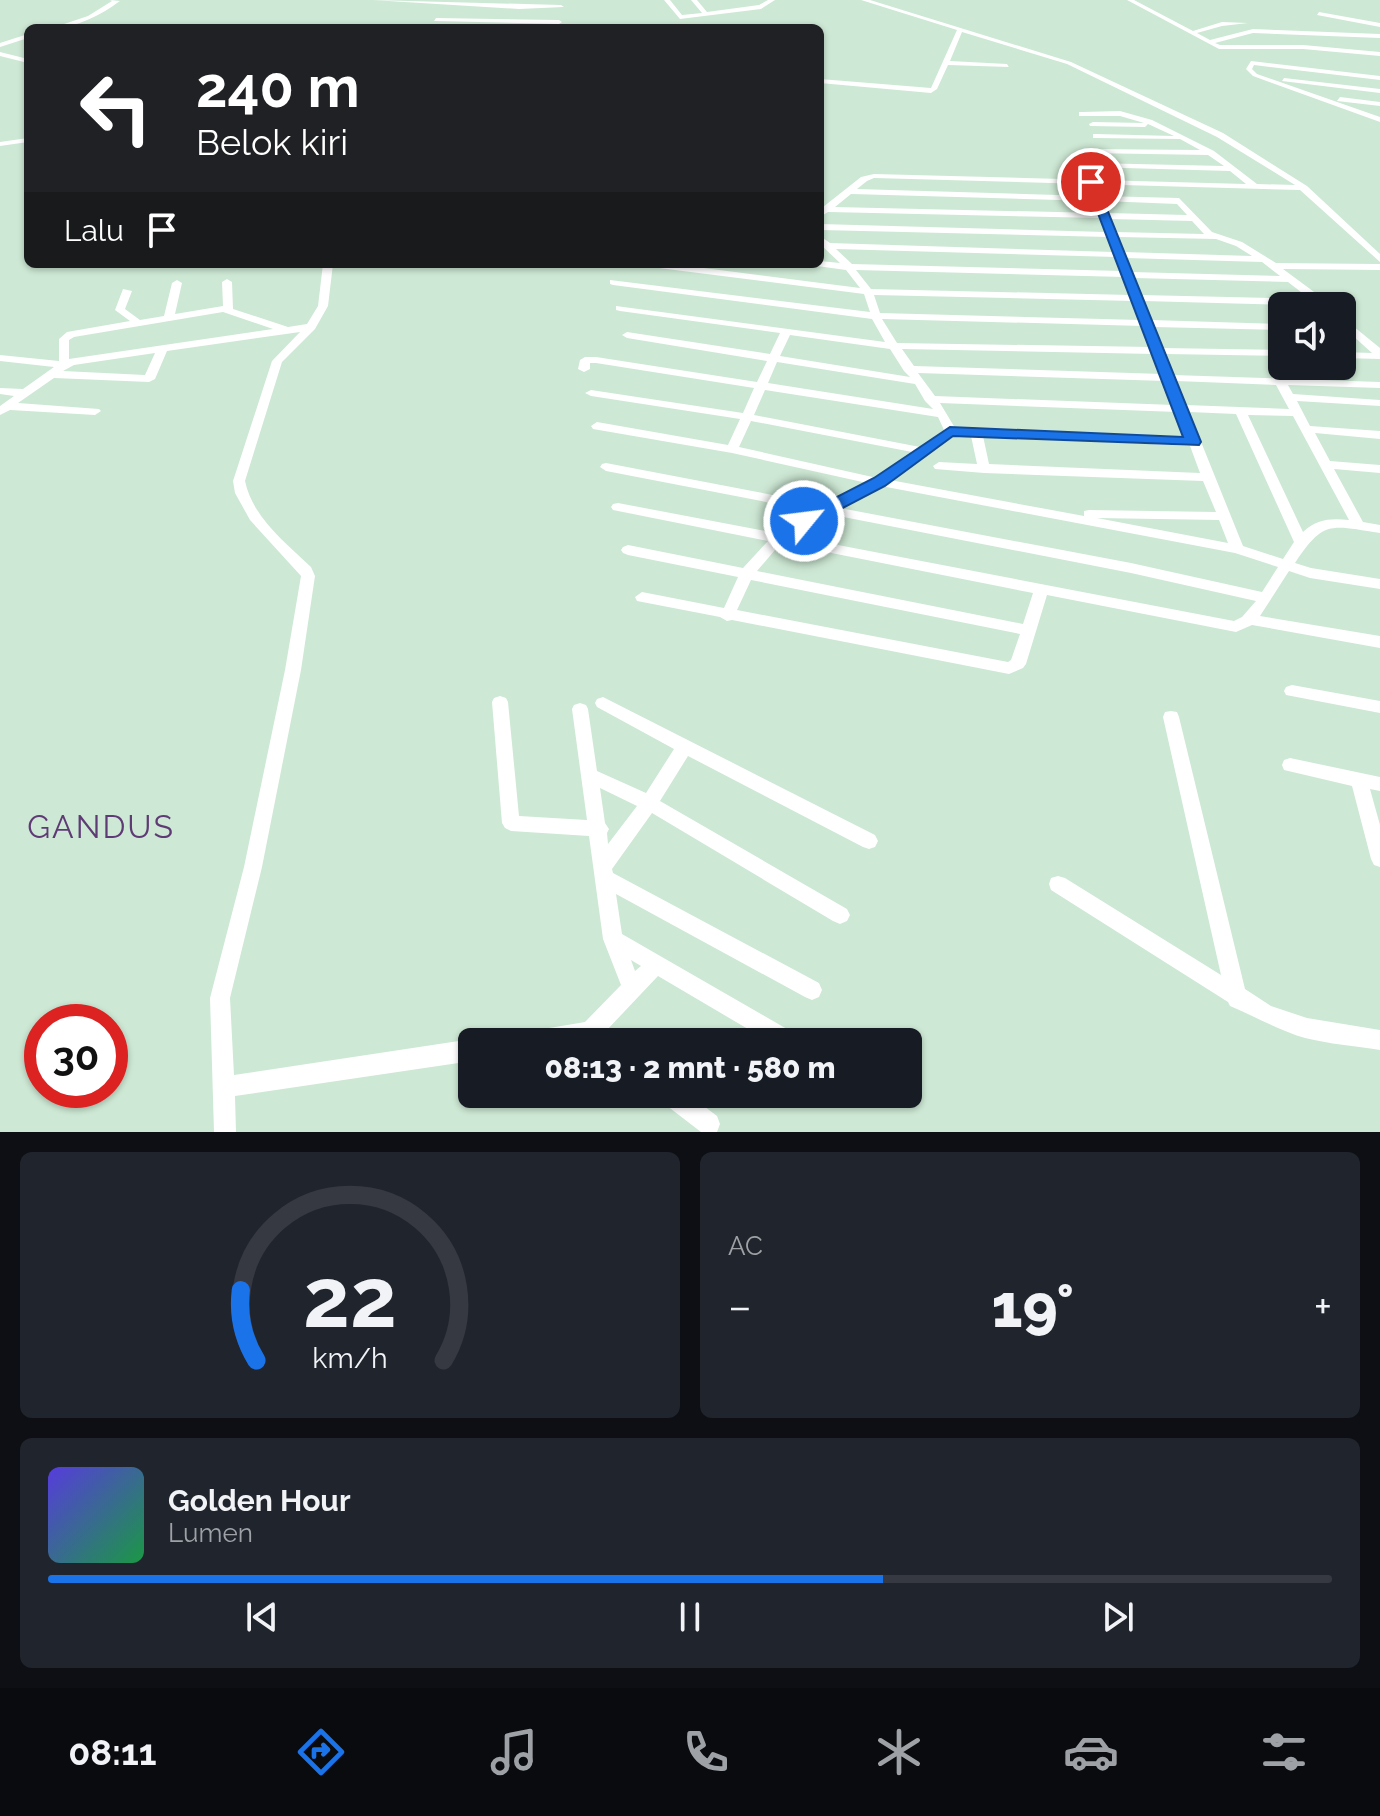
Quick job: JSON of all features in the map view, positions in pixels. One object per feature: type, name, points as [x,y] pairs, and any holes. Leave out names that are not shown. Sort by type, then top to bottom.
[{"type":"street","points":[[68,24],[90,17],[117,0]]},
{"type":"street","points":[[375,0],[450,4],[472,2],[560,14],[520,24]]},
{"type":"street","points":[[667,0],[679,17],[761,7],[772,0]]},
{"type":"street","points":[[694,0],[705,13]]},
{"type":"street","points":[[738,1],[753,0]]},
{"type":"street","points":[[864,0],[1047,56],[1098,76],[1235,143],[1304,188],[1379,256]]},
{"type":"street","points":[[1130,0],[1221,47],[1283,46],[1380,54]]},
{"type":"street","points":[[722,2],[728,9]]},
{"type":"street","points":[[436,20],[450,4]]},
{"type":"street","points":[[443,12],[519,7]]},
{"type":"street","points":[[1319,14],[1380,26]]},
{"type":"street","points":[[436,20],[500,24]]},
{"type":"street","points":[[436,20],[441,24]]},
{"type":"street","points":[[1191,33],[1222,24],[1245,23],[1380,26]]},
{"type":"street","points":[[1245,23],[1271,46]]},
{"type":"street","points":[[1260,77],[1377,90],[1370,55],[1335,26]]},
{"type":"street","points":[[824,81],[931,91],[960,30]]},
{"type":"street","points":[[1209,42],[1257,32],[1379,36]]},
{"type":"street","points":[[1289,33],[1303,47]]},
{"type":"street","points":[[1318,34],[1332,49],[1333,72]]},
{"type":"street","points":[[0,45],[24,37]]},
{"type":"street","points":[[1225,38],[1243,46]]},
{"type":"street","points":[[1283,46],[1292,52],[1291,68]]},
{"type":"street","points":[[1253,51],[1250,72],[1380,118]]},
{"type":"street","points":[[0,54],[24,60]]},
{"type":"street","points":[[945,63],[1007,66]]},
{"type":"street","points":[[1251,63],[1376,78]]},
{"type":"street","points":[[1312,95],[1380,104]]},
{"type":"street","points":[[1082,114],[1129,115],[1153,125],[1212,153],[1255,187]]},
{"type":"street","points":[[1093,124],[1153,125]]},
{"type":"street","points":[[0,135],[24,138]]},
{"type":"street","points":[[1096,136],[1182,138]]},
{"type":"street","points":[[0,144],[24,140]]},
{"type":"street","points":[[1090,151],[1212,153]]},
{"type":"street","points":[[1092,165],[1233,169]]},
{"type":"street","points":[[824,211],[864,179],[874,176],[1304,188]]},
{"type":"street","points":[[1091,182],[1237,549]]},
{"type":"street","points":[[850,191],[1179,201],[1214,237]]},
{"type":"street","points":[[824,212],[1193,218]]},
{"type":"street","points":[[824,227],[1214,237],[1239,244],[1276,266],[1309,292]]},
{"type":"street","points":[[824,242],[1264,259]]},
{"type":"street","points":[[824,242],[868,292],[874,316],[916,381],[942,414],[950,431]]},
{"type":"street","points":[[824,264],[1293,279]]},
{"type":"street","points":[[1276,266],[1380,267]]},
{"type":"street","points":[[225,1132],[220,998],[253,867],[293,670],[308,576],[306,570],[264,528],[243,498],[239,481],[277,361],[311,327],[323,306],[328,268]]},
{"type":"street","points":[[682,268],[868,292],[1268,303]]},
{"type":"street","points":[[227,282],[228,309]]},
{"type":"street","points":[[613,282],[874,316],[1268,327]]},
{"type":"street","points":[[169,318],[177,283]]},
{"type":"street","points":[[127,291],[120,310],[135,319],[135,324]]},
{"type":"street","points":[[620,308],[894,346],[1268,353]]},
{"type":"street","points":[[64,365],[64,339],[71,334],[169,318],[228,309],[288,330]]},
{"type":"street","points":[[0,358],[64,365],[311,327]]},
{"type":"street","points":[[732,449],[786,331]]},
{"type":"street","points":[[627,335],[916,381]]},
{"type":"street","points":[[1356,335],[1378,351]]},
{"type":"street","points":[[51,374],[149,379],[163,348]]},
{"type":"street","points":[[1356,353],[1378,351]]},
{"type":"street","points":[[584,369],[585,360],[596,360],[942,414]]},
{"type":"street","points":[[4,409],[64,365]]},
{"type":"street","points":[[908,369],[1380,385]]},
{"type":"street","points":[[1280,381],[1359,526]]},
{"type":"street","points":[[0,391],[25,393]]},
{"type":"street","points":[[591,393],[747,417],[924,451]]},
{"type":"street","points":[[1289,397],[1380,403]]},
{"type":"street","points":[[929,399],[1298,413]]},
{"type":"street","points":[[4,409],[95,411]]},
{"type":"street","points":[[1240,410],[1302,544]]},
{"type":"street","points":[[597,426],[732,449],[879,482],[1237,549],[1288,566],[1380,584]]},
{"type":"street","points":[[1306,429],[1380,435]]},
{"type":"street","points":[[727,616],[747,573],[777,539],[879,482],[950,431],[1193,442]]},
{"type":"street","points":[[976,432],[984,469]]},
{"type":"street","points":[[1325,464],[1380,469]]},
{"type":"street","points":[[939,466],[1207,477]]},
{"type":"street","points":[[606,467],[1131,568],[1264,598]]},
{"type":"street","points":[[618,507],[1228,627],[1242,626],[1250,619],[1302,544],[1322,525],[1380,529]]},
{"type":"street","points":[[1049,513],[1222,516]]},
{"type":"street","points":[[628,550],[1027,630]]},
{"type":"street","points":[[642,597],[727,616],[1009,668],[1018,664],[1041,590]]},
{"type":"street","points":[[1250,619],[1380,642]]},
{"type":"street","points":[[1292,691],[1380,707]]},
{"type":"street","points":[[500,702],[511,823],[600,829]]},
{"type":"street","points":[[603,703],[869,841]]},
{"type":"street","points":[[580,709],[600,829],[613,939],[633,990]]},
{"type":"street","points":[[1171,717],[1237,999]]},
{"type":"street","points":[[605,872],[685,747]]},
{"type":"street","points":[[1290,765],[1380,784]]},
{"type":"street","points":[[591,776],[649,803],[840,915]]},
{"type":"street","points":[[1359,780],[1380,859]]},
{"type":"street","points":[[605,872],[812,990]]},
{"type":"street","points":[[1058,884],[1237,999],[1266,1014],[1307,1028],[1380,1040]]},
{"type":"street","points":[[613,939],[766,1028]]},
{"type":"street","points":[[604,1028],[656,964]]},
{"type":"street","points":[[223,1087],[458,1052]]},
{"type":"street","points":[[688,1108],[709,1124]]},
{"type":"district","name":"GANDUS","points":[[101,826]]},
{"type":"route","points":[[804,521],[879,482],[950,431],[1193,442],[1091,182]]}]
